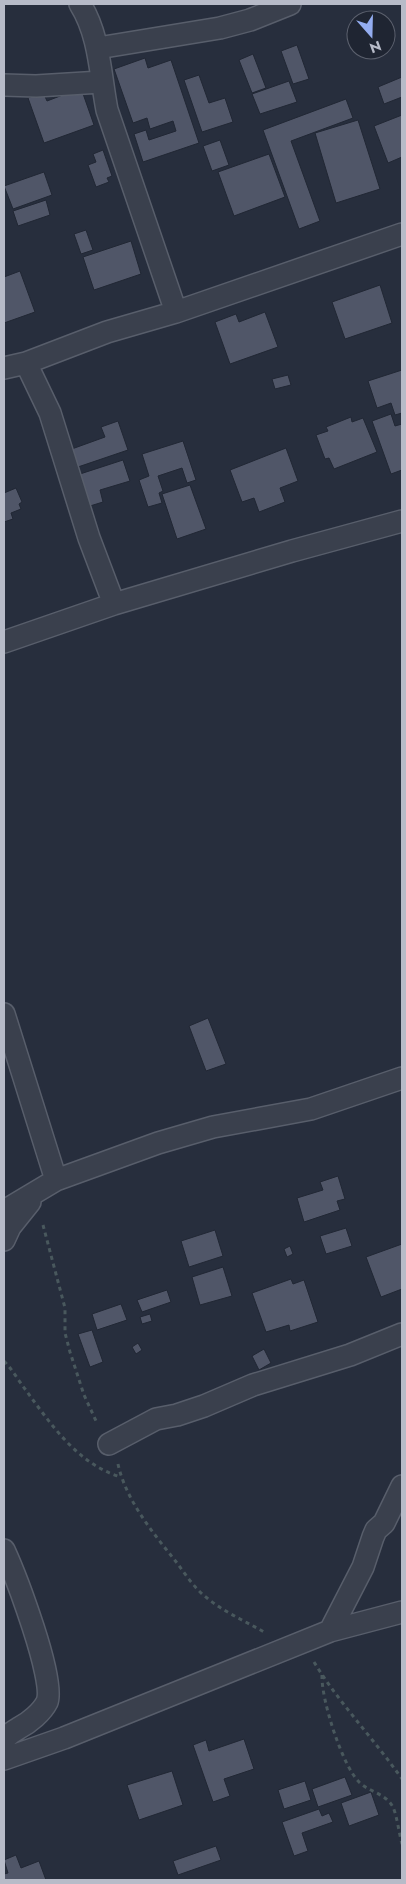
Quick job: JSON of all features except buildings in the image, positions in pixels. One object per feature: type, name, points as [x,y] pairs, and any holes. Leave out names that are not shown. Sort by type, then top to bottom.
[{"type":"street","points":[[80,4],[86,13],[98,48],[101,82],[107,110],[176,312]]},
{"type":"street","points":[[98,48],[220,28],[247,12],[290,4]]},
{"type":"street","points":[[4,85],[36,86],[101,82]]},
{"type":"street","points":[[4,368],[26,363],[107,332],[176,312],[402,234]]},
{"type":"street","points":[[26,363],[50,414],[89,538],[114,604]]},
{"type":"street","points":[[4,642],[114,604],[292,551],[402,521]]},
{"type":"street","points":[[4,1014],[56,1180]]},
{"type":"street","points":[[4,1211],[56,1180],[158,1143],[213,1127],[311,1109],[402,1078]]},
{"type":"street","points":[[4,1240],[10,1227],[37,1193]]},
{"type":"street","points":[[109,1444],[156,1420],[195,1409],[253,1385],[350,1355],[402,1334]]},
{"type":"street","points":[[330,1631],[363,1567],[376,1530],[384,1523],[402,1486]]},
{"type":"street","points":[[4,1550],[47,1674],[48,1689],[47,1701],[36,1716],[4,1740]]},
{"type":"street","points":[[4,1759],[64,1738],[330,1631],[349,1628],[402,1612]]},
{"type":"path","points":[[37,1193],[44,1232],[65,1308],[65,1333],[70,1352],[84,1394],[102,1435],[109,1444],[117,1461],[121,1477],[143,1519],[206,1598],[272,1637],[294,1645],[322,1675],[402,1779]]},
{"type":"path","points":[[4,1360],[36,1404],[75,1450],[106,1473],[121,1477]]},
{"type":"path","points":[[322,1675],[323,1695],[339,1747],[348,1768],[360,1784],[377,1792],[393,1807],[402,1844]]}]
